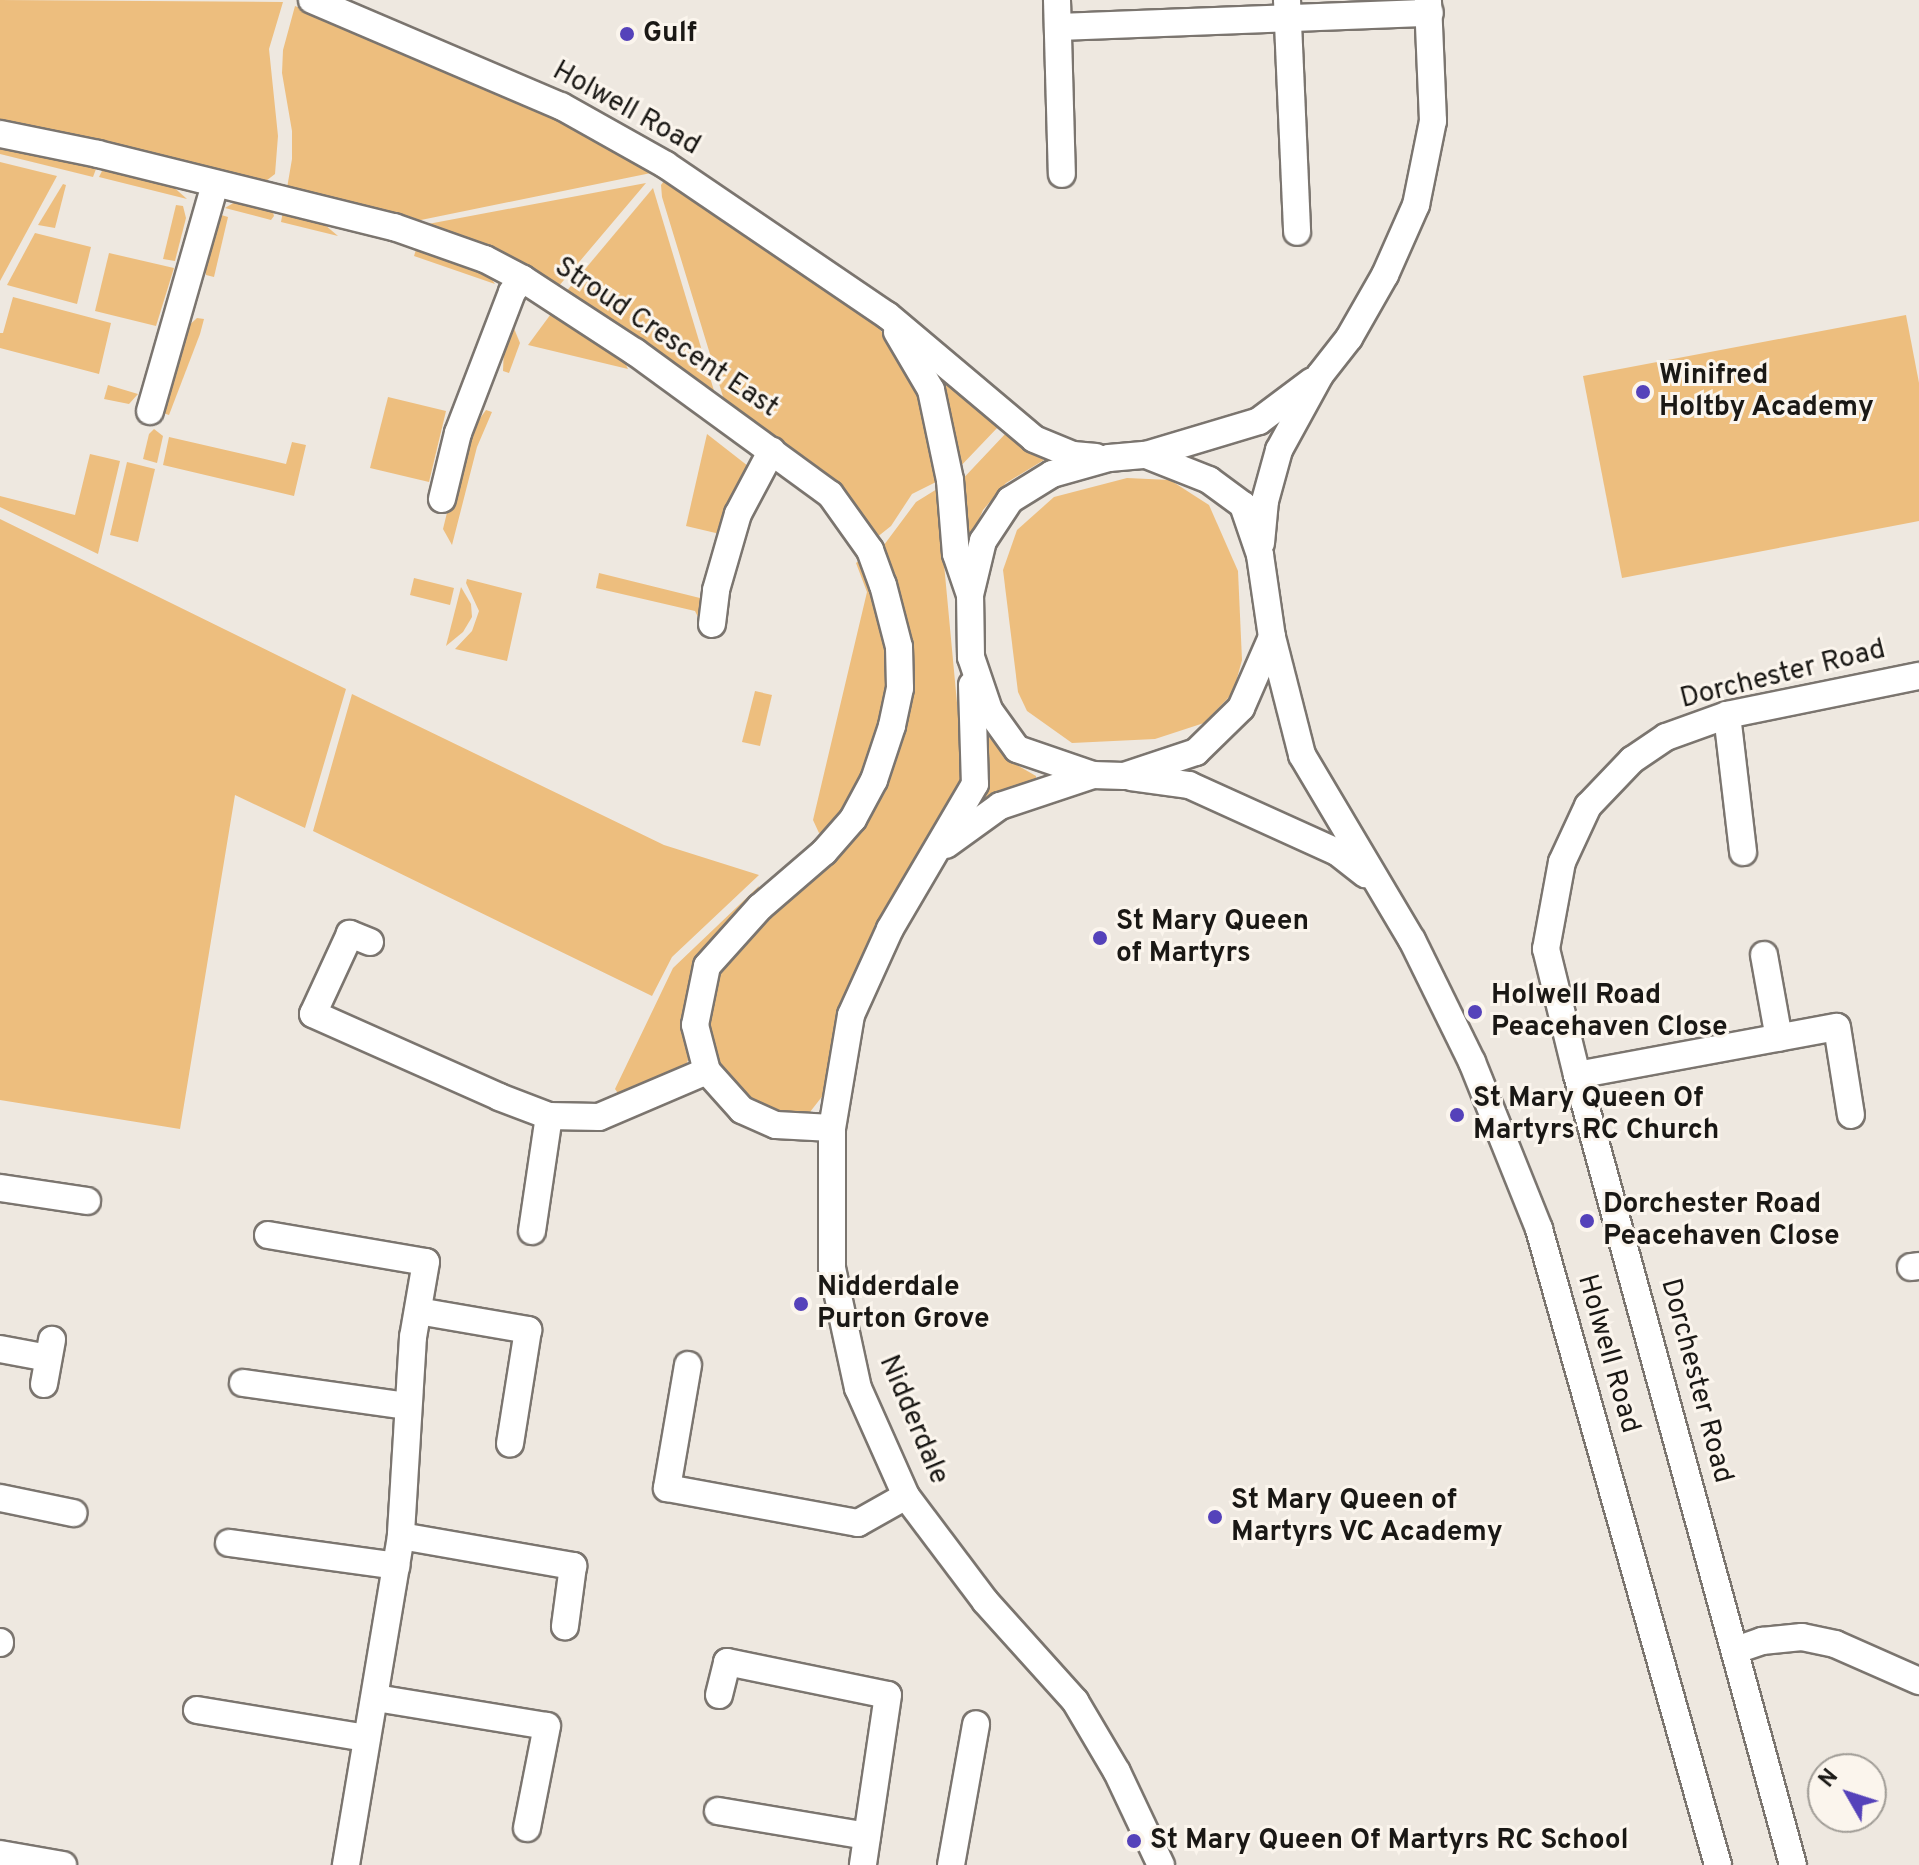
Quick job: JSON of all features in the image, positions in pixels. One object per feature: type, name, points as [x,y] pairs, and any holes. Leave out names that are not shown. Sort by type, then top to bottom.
[{"type":"street","name":"Holwell Road","points":[[312,0],[349,6],[561,106],[666,165],[887,315],[1034,439],[1073,455],[1109,458]]},
{"type":"street","points":[[1057,0],[1062,174]]},
{"type":"street","points":[[1059,27],[1287,10],[1429,7],[1433,121],[1416,205],[1385,275],[1349,338],[1320,375],[1279,450],[1265,501],[1260,555]]},
{"type":"street","points":[[1287,10],[1297,232]]},
{"type":"street","name":"Stroud Crescent East","points":[[0,134],[98,154],[419,233],[485,259],[523,279],[635,352],[830,494],[870,550],[899,647],[900,688],[874,780],[853,819],[824,852],[760,907],[707,966],[695,1025],[707,1071],[742,1110],[776,1125],[832,1128]]},
{"type":"street","points":[[150,411],[215,184]]},
{"type":"street","name":"Stroud Crescent East","points":[[442,499],[458,433],[512,292],[523,279]]},
{"type":"street","name":"Holwell Road","points":[[887,315],[931,390],[950,480],[956,554],[970,595]]},
{"type":"street","points":[[970,595],[983,541],[1010,500],[1052,474],[1109,458],[1146,455],[1259,421],[1320,375]]},
{"type":"street","name":"Stroud Crescent East","points":[[712,624],[716,590],[738,514],[772,450]]},
{"type":"street","points":[[1146,455],[1209,480],[1243,505],[1260,555]]},
{"type":"street","name":"Holwell Road","points":[[1260,555],[1272,637],[1302,755],[1412,940],[1472,1062],[1539,1229],[1718,1865]]},
{"type":"street","name":"Nidderdale","points":[[970,595],[975,784],[890,929],[851,1015],[832,1128],[832,1268],[858,1388],[906,1496],[985,1601],[1075,1701],[1117,1772],[1161,1865]]},
{"type":"street","points":[[971,657],[989,710],[1017,749],[1093,775],[1124,776],[1196,752],[1241,708],[1272,637]]},
{"type":"street","name":"Dorchester Road","points":[[1793,1865],[1577,1075],[1546,949],[1562,862],[1588,806],[1632,760],[1666,737],[1727,715],[1919,676]]},
{"type":"street","points":[[1727,715],[1743,852]]},
{"type":"street","name":"Nidderdale","points":[[938,851],[1000,806],[1093,775]]},
{"type":"street","name":"Holwell Road","points":[[1124,776],[1189,785],[1337,852],[1377,884]]},
{"type":"street","points":[[370,942],[350,934],[313,1014],[549,1116],[599,1117],[707,1071]]},
{"type":"street","points":[[1764,955],[1779,1038]]},
{"type":"street","points":[[1577,1075],[1837,1027],[1851,1115]]},
{"type":"street","points":[[532,1231],[549,1116]]},
{"type":"street","points":[[0,1188],[87,1201]]},
{"type":"street","points":[[268,1235],[426,1262],[407,1406],[401,1536],[346,1865]]},
{"type":"street","points":[[418,1311],[528,1330],[510,1444]]},
{"type":"street","points":[[0,1349],[48,1361]]},
{"type":"street","points":[[688,1365],[667,1488],[858,1523],[906,1496]]},
{"type":"street","points":[[243,1383],[407,1406]]},
{"type":"street","points":[[0,1498],[74,1514]]},
{"type":"street","points":[[401,1536],[573,1566],[565,1626]]},
{"type":"street","points":[[229,1543],[396,1566]]},
{"type":"street","points":[[1736,1650],[1762,1641],[1802,1637],[1835,1644],[1919,1681]]},
{"type":"street","points":[[719,1695],[727,1662],[888,1695],[863,1865]]},
{"type":"street","points":[[376,1698],[547,1726],[527,1828]]},
{"type":"street","points":[[197,1710],[367,1738]]},
{"type":"street","points":[[951,1865],[976,1724]]},
{"type":"street","points":[[718,1811],[867,1836]]},
{"type":"street","points":[[0,1854],[63,1865]]},
{"type":"shaded area","points":[[0,0],[283,2],[269,49],[278,136],[275,174],[262,184],[0,122]]},
{"type":"shaded area","points":[[295,6],[459,71],[604,143],[651,173],[416,221],[287,188],[292,159],[292,131],[282,73],[283,50]]},
{"type":"shaded area","points":[[0,142],[95,165],[96,169],[93,177],[0,154]]},
{"type":"shaded area","points":[[0,162],[57,176],[0,281]]},
{"type":"shaded area","points":[[104,167],[170,184],[187,199],[99,177]]},
{"type":"shaded area","points":[[664,181],[869,317],[906,360],[916,377],[940,480],[912,494],[891,526],[876,538],[861,514],[824,471],[724,400],[662,197],[661,185]]},
{"type":"shaded area","points":[[646,183],[558,287],[482,247],[428,224]]},
{"type":"shaded area","points":[[63,184],[66,185],[55,228],[38,225]]},
{"type":"shaded area","points":[[653,188],[715,394],[565,293]]},
{"type":"shaded area","points":[[235,202],[272,209],[274,216],[271,220],[225,208]]},
{"type":"shaded area","points":[[176,205],[183,206],[186,218],[175,261],[163,259]]},
{"type":"shaded area","points":[[283,211],[318,219],[338,236],[281,222]]},
{"type":"shaded area","points":[[218,214],[228,217],[214,277],[206,275],[203,257]]},
{"type":"shaded area","points":[[35,233],[91,247],[77,304],[7,285]]},
{"type":"shaded area","points":[[418,243],[464,261],[489,275],[495,284],[414,256]]},
{"type":"shaded area","points":[[109,253],[174,268],[156,326],[95,311]]},
{"type":"shaded area","points":[[13,297],[111,323],[99,374],[0,348],[0,333],[3,333]]},
{"type":"shaded area","points":[[556,307],[619,351],[628,369],[528,345]]},
{"type":"shaded area","points":[[1906,315],[1919,383],[1919,521],[1622,578],[1583,376]]},
{"type":"shaded area","points":[[197,318],[204,319],[200,334],[169,415],[163,413],[185,329]]},
{"type":"shaded area","points":[[513,326],[520,343],[509,373],[503,371],[504,347]]},
{"type":"shaded area","points":[[928,361],[954,379],[949,385],[999,426],[956,471]]},
{"type":"shaded area","points":[[108,385],[138,394],[129,404],[104,399]]},
{"type":"shaded area","points":[[388,397],[446,411],[429,482],[370,468]]},
{"type":"shaded area","points":[[486,410],[492,412],[477,447],[452,545],[443,529],[465,439]]},
{"type":"shaded area","points":[[154,429],[163,436],[157,463],[143,459],[149,434]]},
{"type":"shaded area","points":[[1007,432],[1044,460],[1006,483],[983,510],[969,543],[963,541],[957,485]]},
{"type":"shaded area","points":[[707,434],[748,466],[720,534],[686,526]]},
{"type":"shaded area","points":[[169,437],[286,464],[292,442],[306,445],[294,496],[163,465]]},
{"type":"shaded area","points":[[90,454],[120,461],[98,554],[0,507],[0,496],[75,515]]},
{"type":"shaded area","points":[[127,462],[155,469],[138,542],[110,535]]},
{"type":"shaded area","points":[[1127,478],[1170,480],[1209,505],[1238,571],[1242,660],[1233,693],[1204,723],[1155,739],[1072,743],[1027,711],[1018,692],[1003,570],[1017,530],[1054,497]]},
{"type":"shaded area","points":[[937,489],[963,767],[960,790],[903,879],[867,949],[835,1043],[824,1094],[810,1112],[790,1117],[747,1100],[722,1073],[707,1045],[709,984],[898,744],[881,549],[916,502]]},
{"type":"shaded area","points":[[0,519],[346,689],[305,828],[235,795],[180,1129],[0,1100]]},
{"type":"shaded area","points":[[861,559],[886,628],[889,689],[879,739],[857,789],[826,831],[819,833],[813,820],[867,592],[856,563]]},
{"type":"shaded area","points":[[599,573],[704,599],[702,612],[698,617],[695,611],[596,588]]},
{"type":"shaded area","points":[[414,578],[454,588],[450,605],[410,595]]},
{"type":"shaded area","points":[[467,579],[522,593],[507,661],[455,649],[472,631],[479,611]]},
{"type":"shaded area","points":[[461,587],[471,604],[472,617],[463,632],[446,646]]},
{"type":"shaded area","points":[[755,691],[772,695],[760,746],[742,742]]},
{"type":"shaded area","points":[[352,694],[664,845],[759,875],[672,957],[652,996],[313,831]]},
{"type":"shaded area","points":[[986,734],[1010,761],[1036,776],[1036,786],[975,813]]},
{"type":"shaded area","points":[[759,886],[754,902],[708,944],[692,975],[685,1016],[690,1055],[686,1065],[622,1099],[615,1089],[673,968]]},
{"type":"place","name":"Gulf","points":[[627,34]]},
{"type":"place","name":"Winifred Holtby Academy","points":[[1643,392]]},
{"type":"place","name":"St Mary Queen of Martyrs","points":[[1100,938]]},
{"type":"place","name":"Holwell Road Peacehaven Close","points":[[1475,1012]]},
{"type":"place","name":"St Mary Queen Of Martyrs RC Church","points":[[1457,1115]]},
{"type":"place","name":"Dorchester Road Peacehaven Close","points":[[1587,1221]]},
{"type":"place","name":"Nidderdale Purton Grove","points":[[801,1304]]},
{"type":"place","name":"St Mary Queen of Martyrs VC Academy","points":[[1215,1517]]},
{"type":"place","name":"St Mary Queen Of Martyrs RC School","points":[[1134,1841]]}]
